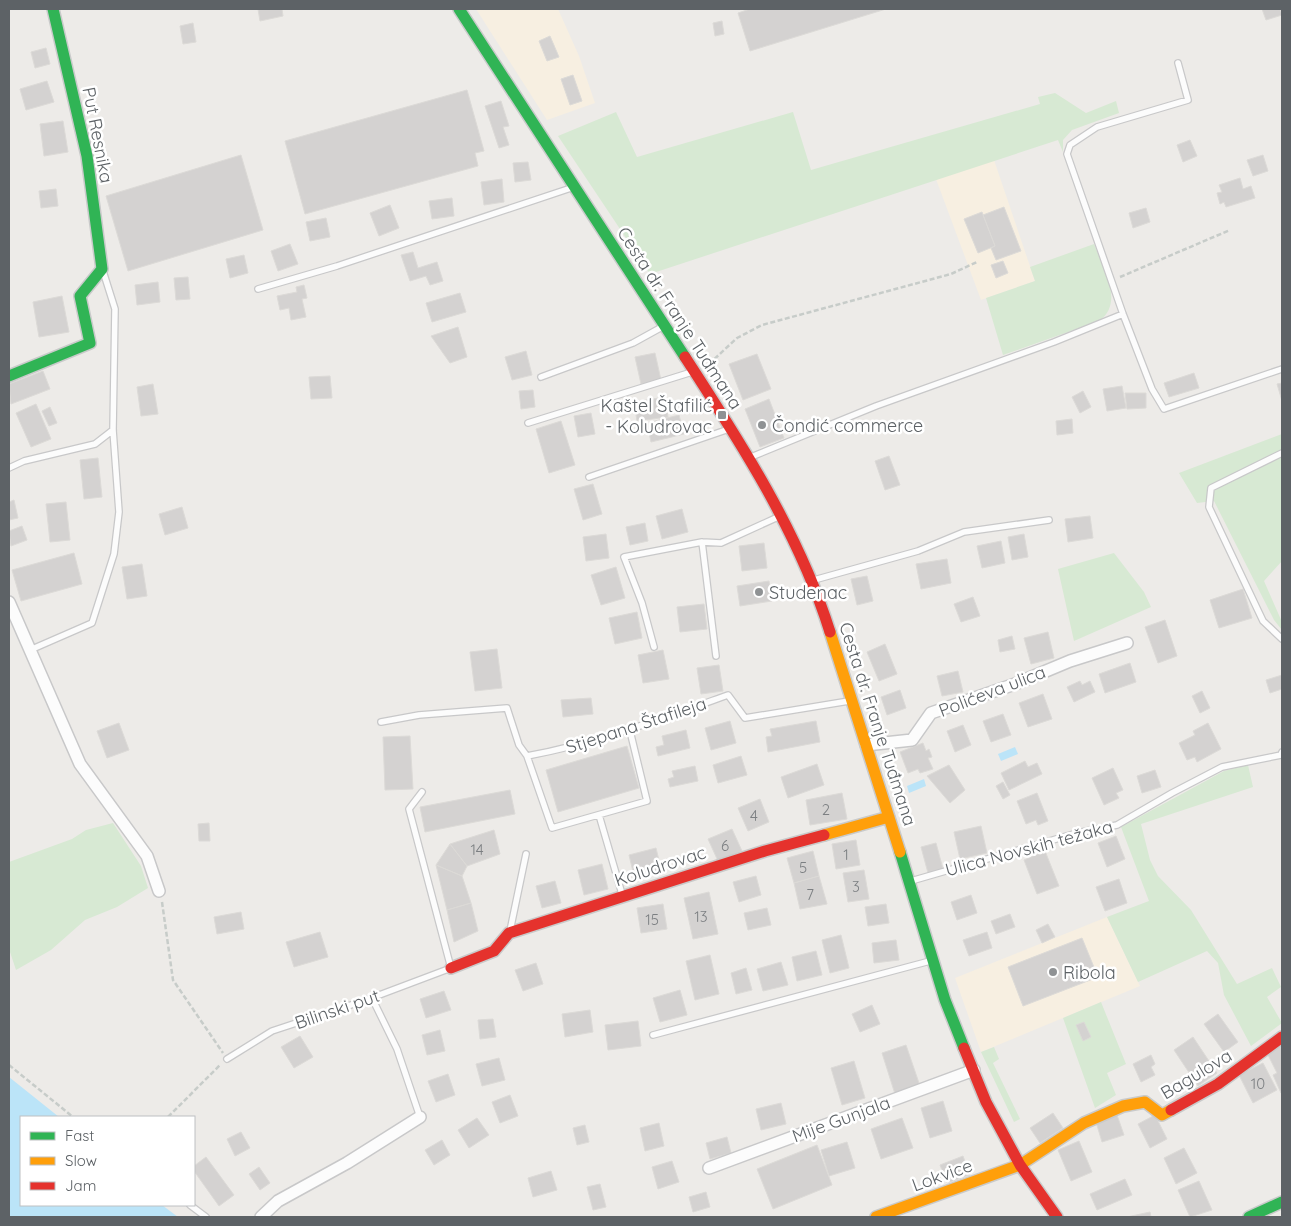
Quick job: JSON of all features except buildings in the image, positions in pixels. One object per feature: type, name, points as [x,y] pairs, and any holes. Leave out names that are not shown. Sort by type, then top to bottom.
[{"type":"main road","name":"Put Resnika","points":[[53,9],[87,156],[102,269]]},
{"type":"main road","name":"Cesta dr. Franje Tuđmana","points":[[459,9],[731,428],[780,515],[812,581],[889,817],[945,1000],[986,1102],[1020,1165],[1057,1217]]},
{"type":"main road","points":[[9,376],[90,342],[80,296],[102,269]]},
{"type":"main road","name":"Koludrovac","points":[[509,933],[765,851],[889,817]]},
{"type":"main road","points":[[451,968],[494,951],[509,933]]},
{"type":"main road","name":"Bagulova","points":[[1020,1165],[1084,1123],[1123,1106],[1146,1102],[1162,1115],[1218,1084],[1282,1038]]},
{"type":"main road","name":"Lokvice","points":[[876,1217],[1020,1165]]},
{"type":"main road","points":[[1249,1217],[1282,1202]]},
{"type":"street","points":[[9,602],[28,651],[80,764],[147,856],[159,891]]},
{"type":"street","name":"Polićeva ulica","points":[[866,745],[912,740],[932,713],[1015,684],[1070,661],[1127,643]]},
{"type":"street","name":"Mije Gunjala","points":[[709,1168],[974,1070]]},
{"type":"street","points":[[261,1217],[278,1202],[347,1163],[420,1116]]},
{"type":"lane","points":[[1178,64],[1188,100],[1097,127],[1070,145],[1068,154],[1123,314],[1152,390],[1164,409],[1282,369]]},
{"type":"lane","points":[[258,289],[337,266],[575,187]]},
{"type":"lane","points":[[28,651],[92,623],[114,554],[119,512],[113,430],[115,309],[102,269]]},
{"type":"lane","points":[[749,458],[948,378],[1054,342],[1123,314]]},
{"type":"lane","points":[[541,377],[633,344],[664,326]]},
{"type":"lane","points":[[528,423],[695,373]]},
{"type":"lane","points":[[589,477],[731,428]]},
{"type":"lane","points":[[9,468],[24,461],[95,444],[113,430]]},
{"type":"lane","points":[[1282,453],[1211,488],[1209,507],[1263,621],[1282,639]]},
{"type":"lane","points":[[654,647],[642,603],[624,557],[702,542],[721,543],[780,515]]},
{"type":"lane","points":[[812,581],[918,551],[964,532],[1048,520]]},
{"type":"lane","points":[[702,542],[716,656]]},
{"type":"lane","name":"Stjepana Štafileja","points":[[527,756],[569,748],[630,731],[728,694],[745,718],[851,701]]},
{"type":"lane","points":[[382,722],[418,715],[508,708],[519,745],[527,756],[552,828],[648,800],[630,731]]},
{"type":"lane","name":"Ulica Novskih težaka","points":[[909,882],[1077,832],[1117,825],[1222,767],[1281,755],[1282,752]]},
{"type":"lane","points":[[422,792],[409,810],[451,968]]},
{"type":"lane","points":[[599,814],[623,896]]},
{"type":"lane","points":[[509,933],[526,854]]},
{"type":"lane","points":[[653,1035],[932,961]]},
{"type":"lane","name":"Bilinski put","points":[[227,1058],[272,1031],[372,998],[451,968]]},
{"type":"lane","points":[[372,998],[397,1050],[420,1116]]},
{"type":"lane","points":[[191,1206],[206,1217]]},
{"type":"path","points":[[1112,281],[1230,230]]},
{"type":"path","points":[[695,373],[737,338],[762,325],[951,274],[977,262]]},
{"type":"path","points":[[159,891],[167,927],[173,980],[227,1058],[169,1116]]},
{"type":"path","points":[[9,1065],[72,1116]]},
{"type":"shaded area","points":[[476,9],[558,9],[579,56],[595,103],[547,120]]},
{"type":"shaded area","points":[[994,160],[1035,281],[981,300],[936,179]]},
{"type":"shaded area","points":[[1107,917],[1140,986],[981,1052],[955,978]]},
{"type":"green space","points":[[1055,93],[1086,113],[1116,101],[1119,113],[1072,130],[1063,140],[1063,152],[1058,140],[650,274],[558,136],[616,112],[637,157],[793,112],[811,170],[1040,104],[1038,97]]},
{"type":"green space","points":[[1094,244],[1110,284],[1110,305],[1107,313],[1099,321],[1003,355],[986,298],[1035,281],[1030,267]]},
{"type":"green space","points":[[1282,434],[1282,561],[1264,581],[1282,622],[1282,630],[1274,620],[1214,501],[1197,503],[1179,473]]},
{"type":"green space","points":[[1114,553],[1144,592],[1151,607],[1074,641],[1058,569]]},
{"type":"green space","points":[[1248,765],[1253,787],[1141,824],[1150,860],[1158,876],[1191,910],[1237,984],[1272,968],[1281,987],[1267,997],[1282,1023],[1251,1046],[1224,995],[1218,963],[1207,951],[1138,982],[1107,917],[1149,901],[1121,827],[1224,771]]},
{"type":"green space","points":[[113,823],[141,866],[148,888],[117,907],[85,920],[51,950],[16,970],[9,949],[9,862],[72,839],[86,830]]},
{"type":"green space","points":[[1101,1002],[1126,1064],[1107,1073],[1116,1095],[1095,1108],[1063,1018]]},
{"type":"green space","points":[[994,1047],[999,1059],[993,1063],[1020,1119],[1014,1122],[981,1052]]},
{"type":"water","points":[[1015,747],[1018,754],[1001,761],[998,754]]},
{"type":"water","points":[[924,779],[926,786],[909,793],[907,786]]},
{"type":"water","points":[[9,1077],[58,1116],[20,1116],[20,1206],[163,1206],[178,1217],[9,1217]]},
{"type":"traffic: fast","points":[[9,376],[90,343],[80,296],[102,269],[87,156],[53,9]]},
{"type":"traffic: fast","points":[[459,9],[685,357]]},
{"type":"traffic: fast","points":[[900,852],[945,1000],[964,1048]]},
{"type":"traffic: fast","points":[[1249,1217],[1282,1202]]},
{"type":"traffic: slow","points":[[830,632],[900,852]]},
{"type":"traffic: slow","points":[[824,835],[889,817]]},
{"type":"traffic: slow","points":[[876,1217],[1020,1165],[1084,1123],[1123,1106],[1145,1102],[1162,1115],[1171,1110]]},
{"type":"traffic: jam","points":[[685,357],[727,422],[785,524],[802,559],[830,632]]},
{"type":"traffic: jam","points":[[451,968],[494,951],[509,933],[765,851],[824,835]]},
{"type":"traffic: jam","points":[[1171,1110],[1218,1084],[1282,1037]]},
{"type":"traffic: jam","points":[[964,1048],[986,1102],[1020,1165],[1057,1217]]},
{"type":"place","name":"Kaštel Štafilić - Koludrovac","points":[[722,415]]},
{"type":"place","name":"Čondić commerce","points":[[762,425]]},
{"type":"place","name":"Studenac","points":[[759,592]]},
{"type":"place","name":"Ribola","points":[[1053,972]]}]
